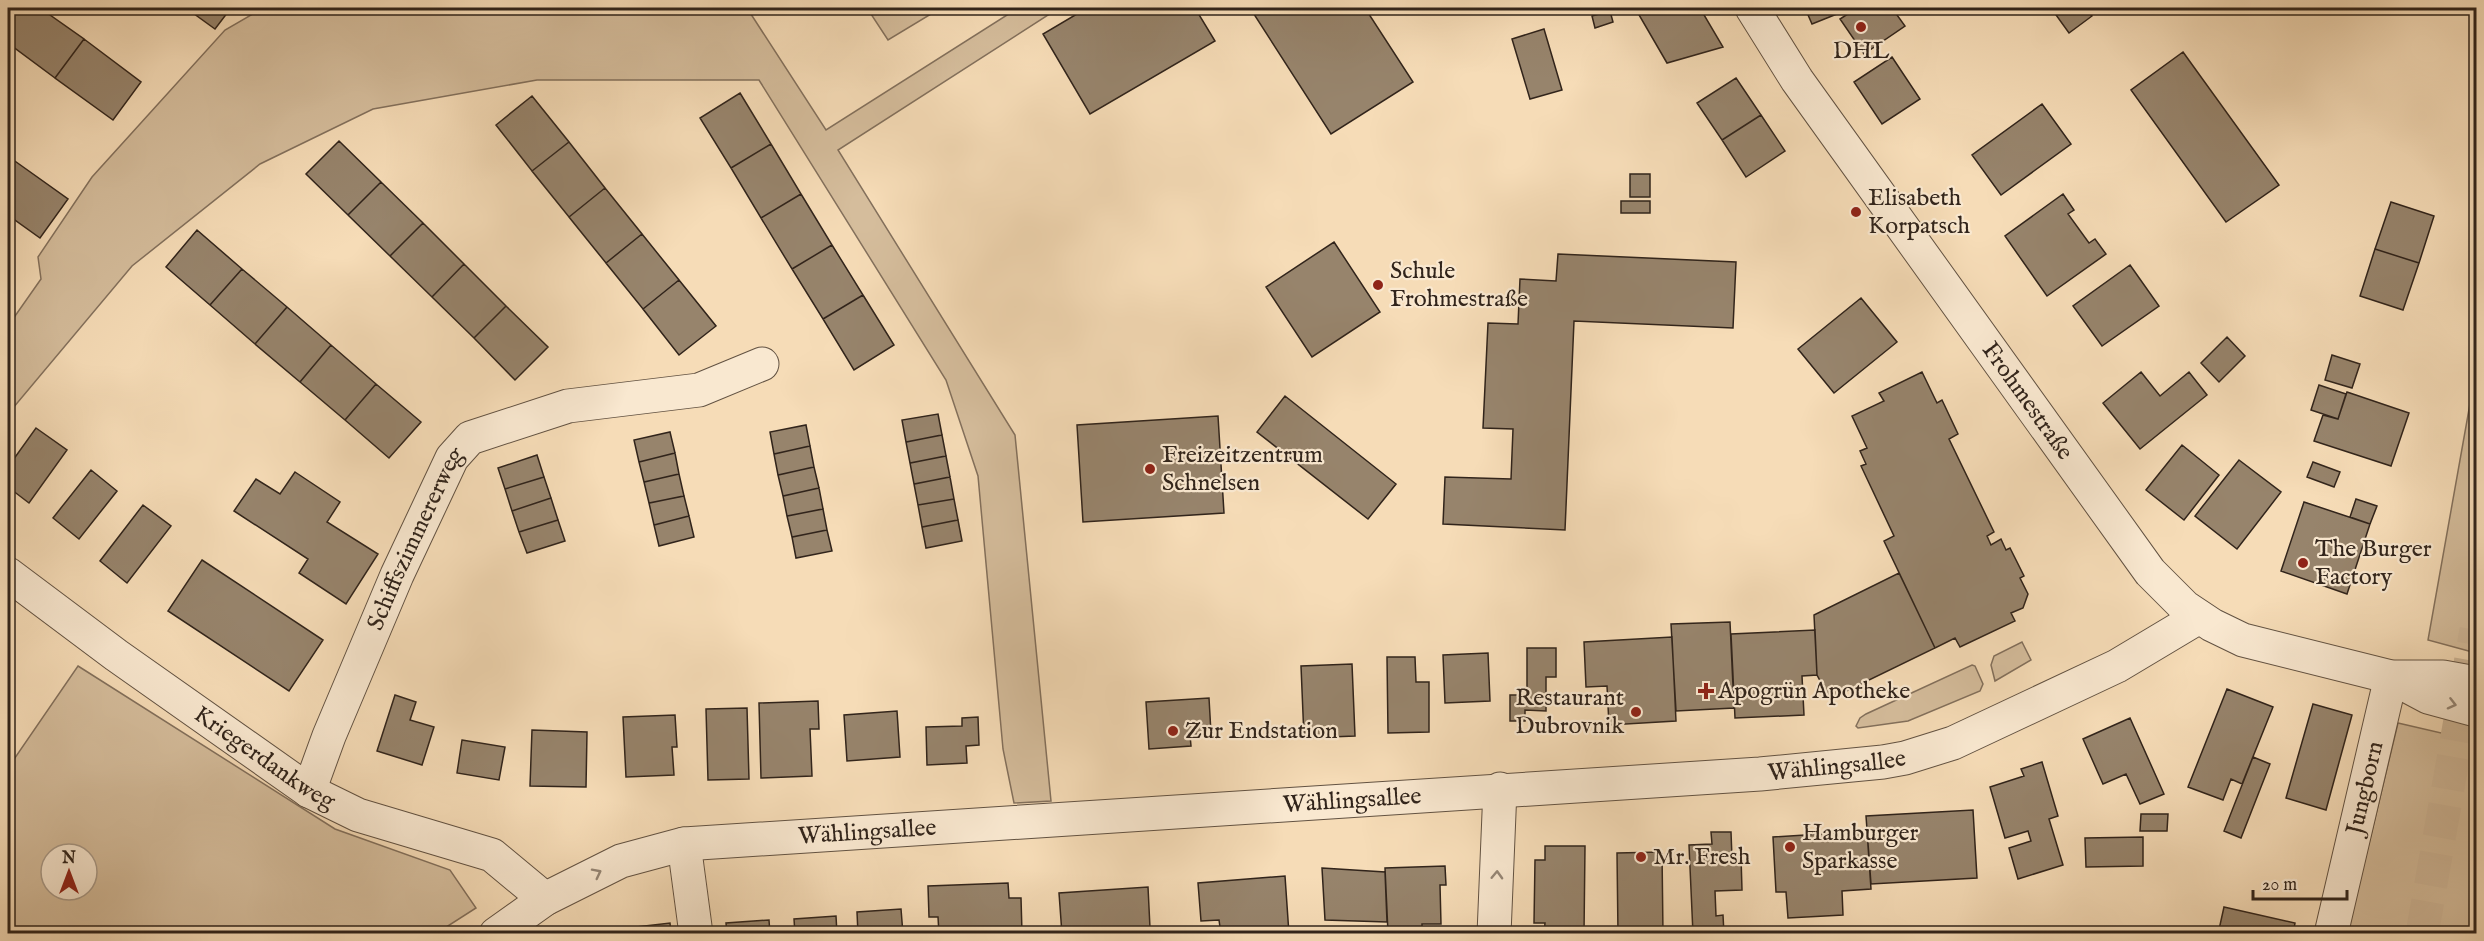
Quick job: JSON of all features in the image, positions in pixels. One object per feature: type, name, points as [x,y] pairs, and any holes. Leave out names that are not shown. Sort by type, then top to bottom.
[{"type":"street","name":"Frohmestraße","points":[[1752,8],[1804,90],[2150,572],[2172,596],[2199,617],[2227,633],[2259,645],[2391,677],[2443,677],[2476,683]]},
{"type":"street","name":"Schiffszimmererweg","points":[[309,791],[329,736],[397,575],[452,458],[470,438],[568,406],[699,390],[762,363]]},
{"type":"street","name":"Kriegerdankweg","points":[[8,574],[116,655],[309,791],[358,815],[492,855],[545,899]]},
{"type":"street","name":"Wählingsallee","points":[[496,933],[545,899],[621,861],[684,844],[1500,789],[1760,774],[1905,758],[1953,743],[2117,666],[2199,617]]},
{"type":"street","name":"Frohmestraße","points":[[2391,677],[2428,698],[2476,710]]},
{"type":"street","name":"Jungborn","points":[[2331,933],[2391,677]]},
{"type":"street","points":[[1494,933],[1500,789]]},
{"type":"street","points":[[684,844],[696,933]]},
{"type":"shaded area","points":[[263,8],[747,8],[826,130],[1018,8],[1059,8],[838,150],[1015,435],[1051,801],[1014,803],[1003,749],[978,476],[946,380],[759,80],[537,80],[373,109],[260,164],[132,266],[8,414],[8,326],[41,279],[38,257],[92,177],[225,30]]},
{"type":"shaded area","points":[[867,8],[941,8],[888,40]]},
{"type":"shaded area","points":[[2476,370],[2476,653],[2428,640]]},
{"type":"shaded area","points":[[2022,642],[2031,660],[1995,681],[1991,665],[1994,656]]},
{"type":"shaded area","points":[[1972,665],[1975,666],[1983,684],[1980,691],[1908,721],[1858,728],[1856,726],[1860,718],[1866,714]]},
{"type":"shaded area","points":[[78,666],[335,829],[450,870],[476,908],[437,933],[8,933],[8,768]]},
{"type":"shaded area","points":[[2398,723],[2476,741],[2476,933],[2347,934]]},
{"type":"building","points":[[19,8],[40,8],[84,39],[55,78],[8,43],[8,23]]},
{"type":"building","points":[[186,8],[231,8],[215,29]]},
{"type":"building","points":[[1087,8],[1195,8],[1215,41],[1090,114],[1043,34]]},
{"type":"building","points":[[1250,8],[1365,8],[1413,82],[1331,134]]},
{"type":"building","points":[[1635,8],[1700,8],[1723,47],[1667,63]]},
{"type":"building","points":[[1805,8],[1852,8],[1812,24]]},
{"type":"building","points":[[1857,8],[1892,8],[1905,26],[1864,54],[1840,19]]},
{"type":"building","points":[[2051,8],[2085,8],[2092,16],[2069,33]]},
{"type":"building","points":[[1610,11],[1613,22],[1595,28],[1592,16]]},
{"type":"building","points":[[1544,29],[1562,90],[1530,99],[1512,39]]},
{"type":"building","points":[[84,39],[141,82],[113,120],[55,78]]},
{"type":"building","points":[[2183,52],[2279,185],[2226,222],[2131,90]]},
{"type":"building","points":[[1892,57],[1920,99],[1882,124],[1854,82]]},
{"type":"building","points":[[1736,78],[1761,115],[1722,140],[1697,103]]},
{"type":"building","points":[[740,93],[771,144],[731,168],[700,118]]},
{"type":"building","points":[[532,96],[569,142],[532,171],[496,125]]},
{"type":"building","points":[[2042,104],[2071,144],[2001,195],[1972,155]]},
{"type":"building","points":[[1761,115],[1785,151],[1746,177],[1722,140]]},
{"type":"building","points":[[339,141],[381,182],[348,215],[306,174]]},
{"type":"building","points":[[569,142],[605,188],[569,217],[532,171]]},
{"type":"building","points":[[771,144],[801,194],[761,218],[731,168]]},
{"type":"building","points":[[12,159],[68,199],[40,238],[8,215],[8,165]]},
{"type":"building","points":[[1630,174],[1650,174],[1650,197],[1630,197]]},
{"type":"building","points":[[381,182],[423,223],[390,256],[348,215]]},
{"type":"building","points":[[605,188],[642,234],[606,263],[569,217]]},
{"type":"building","points":[[801,194],[832,245],[792,269],[761,218]]},
{"type":"building","points":[[2063,194],[2074,210],[2068,214],[2089,243],[2095,239],[2106,254],[2047,296],[2005,236]]},
{"type":"building","points":[[1621,201],[1650,201],[1650,213],[1621,213]]},
{"type":"building","points":[[2391,202],[2434,216],[2419,263],[2375,249]]},
{"type":"building","points":[[423,223],[464,264],[432,297],[390,256]]},
{"type":"building","points":[[197,230],[242,269],[210,305],[166,267]]},
{"type":"building","points":[[642,234],[679,280],[643,309],[606,263]]},
{"type":"building","points":[[1334,242],[1380,312],[1312,357],[1266,287]]},
{"type":"building","points":[[832,245],[863,295],[823,319],[792,269]]},
{"type":"building","points":[[2375,249],[2419,263],[2403,310],[2360,296]]},
{"type":"building","points":[[1558,254],[1736,262],[1733,328],[1574,321],[1565,530],[1443,524],[1445,477],[1511,479],[1513,429],[1483,428],[1488,323],[1518,324],[1520,279],[1556,281]]},
{"type":"building","points":[[464,264],[506,306],[474,338],[432,297]]},
{"type":"building","points":[[2130,265],[2159,306],[2102,346],[2073,306]]},
{"type":"building","points":[[242,269],[287,307],[255,344],[210,305]]},
{"type":"building","points":[[679,280],[716,326],[679,355],[643,309]]},
{"type":"building","points":[[863,295],[894,345],[854,370],[823,319]]},
{"type":"building","points":[[1861,298],[1897,342],[1834,393],[1798,349]]},
{"type":"building","points":[[506,306],[548,347],[515,380],[474,338]]},
{"type":"building","points":[[287,307],[331,345],[300,382],[255,344]]},
{"type":"building","points":[[2227,337],[2245,356],[2219,382],[2201,363]]},
{"type":"building","points":[[331,345],[376,384],[345,420],[300,382]]},
{"type":"building","points":[[2332,355],[2360,364],[2352,388],[2325,380]]},
{"type":"building","points":[[1922,372],[1937,403],[1942,400],[1958,434],[1949,439],[1994,532],[1987,536],[1991,545],[2001,539],[2006,550],[2010,548],[2024,576],[2020,578],[2028,594],[2023,608],[2011,613],[2015,621],[1960,647],[1955,638],[1935,648],[1884,541],[1894,536],[1861,466],[1866,464],[1860,451],[1867,448],[1852,416],[1884,401],[1879,393]]},
{"type":"building","points":[[2141,372],[2160,396],[2189,372],[2207,395],[2140,449],[2103,403]]},
{"type":"building","points":[[376,384],[421,422],[389,458],[345,420]]},
{"type":"building","points":[[2319,385],[2346,394],[2338,419],[2311,410]]},
{"type":"building","points":[[2347,392],[2409,413],[2391,466],[2314,441],[2323,415],[2338,419]]},
{"type":"building","points":[[1285,396],[1396,484],[1368,519],[1257,432]]},
{"type":"building","points":[[938,414],[942,435],[906,442],[902,420]]},
{"type":"building","name":"Freizeitzentrum Schnelsen","points":[[1218,416],[1224,513],[1083,522],[1077,425]]},
{"type":"building","points":[[806,425],[810,446],[774,454],[770,432]]},
{"type":"building","points":[[36,428],[67,450],[29,503],[8,487],[8,467]]},
{"type":"building","points":[[670,432],[675,453],[639,462],[634,440]]},
{"type":"building","points":[[942,435],[946,456],[910,463],[906,442]]},
{"type":"building","points":[[2182,445],[2219,475],[2184,520],[2146,490]]},
{"type":"building","points":[[810,446],[814,467],[778,475],[774,454]]},
{"type":"building","points":[[675,453],[679,474],[644,482],[639,462]]},
{"type":"building","points":[[537,455],[544,477],[505,489],[498,468]]},
{"type":"building","points":[[946,456],[950,477],[914,484],[910,463]]},
{"type":"building","points":[[2239,460],[2281,492],[2237,549],[2195,516]]},
{"type":"building","points":[[2313,462],[2340,472],[2334,487],[2307,477]]},
{"type":"building","points":[[814,467],[819,488],[783,496],[778,475]]},
{"type":"building","points":[[91,470],[117,491],[79,539],[53,518]]},
{"type":"building","points":[[295,472],[340,502],[327,522],[378,554],[346,604],[299,573],[308,559],[234,511],[256,479],[280,494]]},
{"type":"building","points":[[679,474],[684,496],[649,503],[644,482]]},
{"type":"building","points":[[544,477],[551,498],[512,511],[505,489]]},
{"type":"building","points":[[950,477],[954,499],[918,505],[914,484]]},
{"type":"building","points":[[819,488],[823,509],[787,516],[783,496]]},
{"type":"building","points":[[684,496],[689,516],[654,525],[649,503]]},
{"type":"building","points":[[551,498],[558,520],[519,532],[512,511]]},
{"type":"building","points":[[954,499],[958,520],[922,527],[918,505]]},
{"type":"building","points":[[2356,499],[2377,506],[2370,524],[2350,517]]},
{"type":"building","points":[[2304,502],[2370,524],[2347,594],[2281,571]]},
{"type":"building","points":[[143,505],[171,526],[127,583],[100,561]]},
{"type":"building","points":[[823,509],[827,530],[792,537],[787,516]]},
{"type":"building","points":[[689,516],[694,537],[659,546],[654,525]]},
{"type":"building","points":[[558,520],[565,541],[527,553],[519,532]]},
{"type":"building","points":[[958,520],[962,541],[926,548],[922,527]]},
{"type":"building","points":[[827,530],[832,551],[796,558],[792,537]]},
{"type":"building","points":[[202,560],[323,640],[289,691],[168,611]]},
{"type":"building","points":[[1899,573],[1935,648],[1830,699],[1817,675],[1814,615]]},
{"type":"building","points":[[1730,622],[1734,708],[1676,711],[1671,624]]},
{"type":"building","points":[[1815,630],[1817,675],[1802,676],[1804,715],[1735,718],[1731,634]]},
{"type":"building","points":[[1672,637],[1676,721],[1609,725],[1607,686],[1586,687],[1584,642]]},
{"type":"building","points":[[1527,648],[1556,648],[1556,677],[1546,677],[1546,711],[1525,710],[1525,721],[1510,721],[1510,695],[1527,695]]},
{"type":"building","points":[[1488,653],[1490,701],[1445,703],[1443,655]]},
{"type":"building","points":[[1387,657],[1415,657],[1416,682],[1429,682],[1429,732],[1388,733]]},
{"type":"building","points":[[1352,664],[1355,736],[1304,738],[1301,666]]},
{"type":"building","points":[[2227,689],[2273,707],[2242,784],[2231,779],[2223,800],[2188,787]]},
{"type":"building","points":[[395,695],[416,702],[410,720],[434,727],[422,765],[377,751]]},
{"type":"building","points":[[1209,698],[1211,733],[1190,735],[1191,746],[1149,749],[1146,702]]},
{"type":"building","points":[[818,701],[819,729],[810,729],[812,776],[761,778],[759,703]]},
{"type":"building","points":[[2313,704],[2352,715],[2326,810],[2286,798]]},
{"type":"building","points":[[747,708],[749,779],[708,780],[706,709]]},
{"type":"building","points":[[897,711],[900,757],[847,761],[844,715]]},
{"type":"building","points":[[675,715],[677,747],[672,747],[674,775],[626,777],[623,717]]},
{"type":"building","points":[[978,717],[979,745],[966,746],[967,763],[927,765],[926,727],[962,726],[962,718]]},
{"type":"building","points":[[2130,718],[2164,794],[2140,804],[2126,774],[2103,784],[2083,739]]},
{"type":"building","points":[[532,730],[587,732],[586,787],[530,786]]},
{"type":"building","points":[[462,740],[505,747],[499,780],[457,773]]},
{"type":"building","points":[[2253,757],[2270,764],[2241,838],[2224,831]]},
{"type":"building","points":[[2042,762],[2058,816],[2049,819],[2063,865],[2018,879],[2009,848],[2031,841],[2028,831],[2005,838],[1990,787],[2024,776],[2021,769]]},
{"type":"building","points":[[1973,810],[1977,878],[1871,884],[1866,816]]},
{"type":"building","points":[[2141,814],[2168,814],[2167,831],[2140,831]]},
{"type":"building","points":[[1867,831],[1871,889],[1842,891],[1843,915],[1788,918],[1786,892],[1776,892],[1773,837]]},
{"type":"building","points":[[1711,832],[1731,832],[1732,858],[1741,857],[1742,890],[1715,891],[1716,916],[1723,915],[1724,934],[1693,934],[1689,845],[1712,844]]},
{"type":"building","points":[[2143,837],[2143,866],[2086,867],[2085,838]]},
{"type":"building","points":[[1545,846],[1585,846],[1584,934],[1544,934],[1545,923],[1534,923],[1535,860],[1545,860]]},
{"type":"building","points":[[1662,852],[1663,934],[1618,934],[1617,853]]},
{"type":"building","points":[[1445,866],[1446,885],[1440,885],[1441,924],[1422,924],[1422,931],[1388,933],[1385,868]]},
{"type":"building","points":[[1322,868],[1385,872],[1387,922],[1325,920]]},
{"type":"building","points":[[1285,876],[1289,934],[1221,934],[1219,920],[1201,921],[1198,883]]},
{"type":"building","points":[[1008,883],[1009,898],[1021,898],[1022,933],[939,934],[938,917],[929,917],[928,886]]},
{"type":"building","points":[[1148,887],[1150,928],[1133,929],[1134,934],[1062,934],[1059,893]]},
{"type":"building","points":[[2224,907],[2295,923],[2293,934],[2218,934]]},
{"type":"building","points":[[901,909],[903,934],[858,934],[857,912]]},
{"type":"building","points":[[836,916],[837,934],[795,934],[794,919]]},
{"type":"building","points":[[769,920],[770,934],[727,934],[726,923]]},
{"type":"building","points":[[670,923],[671,934],[629,934],[628,928]]},
{"type":"tunnel","points":[[2422,934],[2476,630]]},
{"type":"place","name":"DHL","points":[[1861,27]]},
{"type":"place","name":"Elisabeth Korpatsch","points":[[1856,212]]},
{"type":"place","name":"Schule Frohmestraße","points":[[1378,285]]},
{"type":"place","name":"Freizeitzentrum Schnelsen","points":[[1150,469]]},
{"type":"place","name":"The Burger Factory","points":[[2303,563]]},
{"type":"place","name":"Apogrün Apotheke","points":[[1706,691]]},
{"type":"place","name":"Restaurant Dubrovnik","points":[[1636,712]]},
{"type":"place","name":"Zur Endstation","points":[[1173,731]]},
{"type":"place","name":"Hamburger Sparkasse","points":[[1790,847]]},
{"type":"place","name":"Mr. Fresh","points":[[1641,857]]}]
